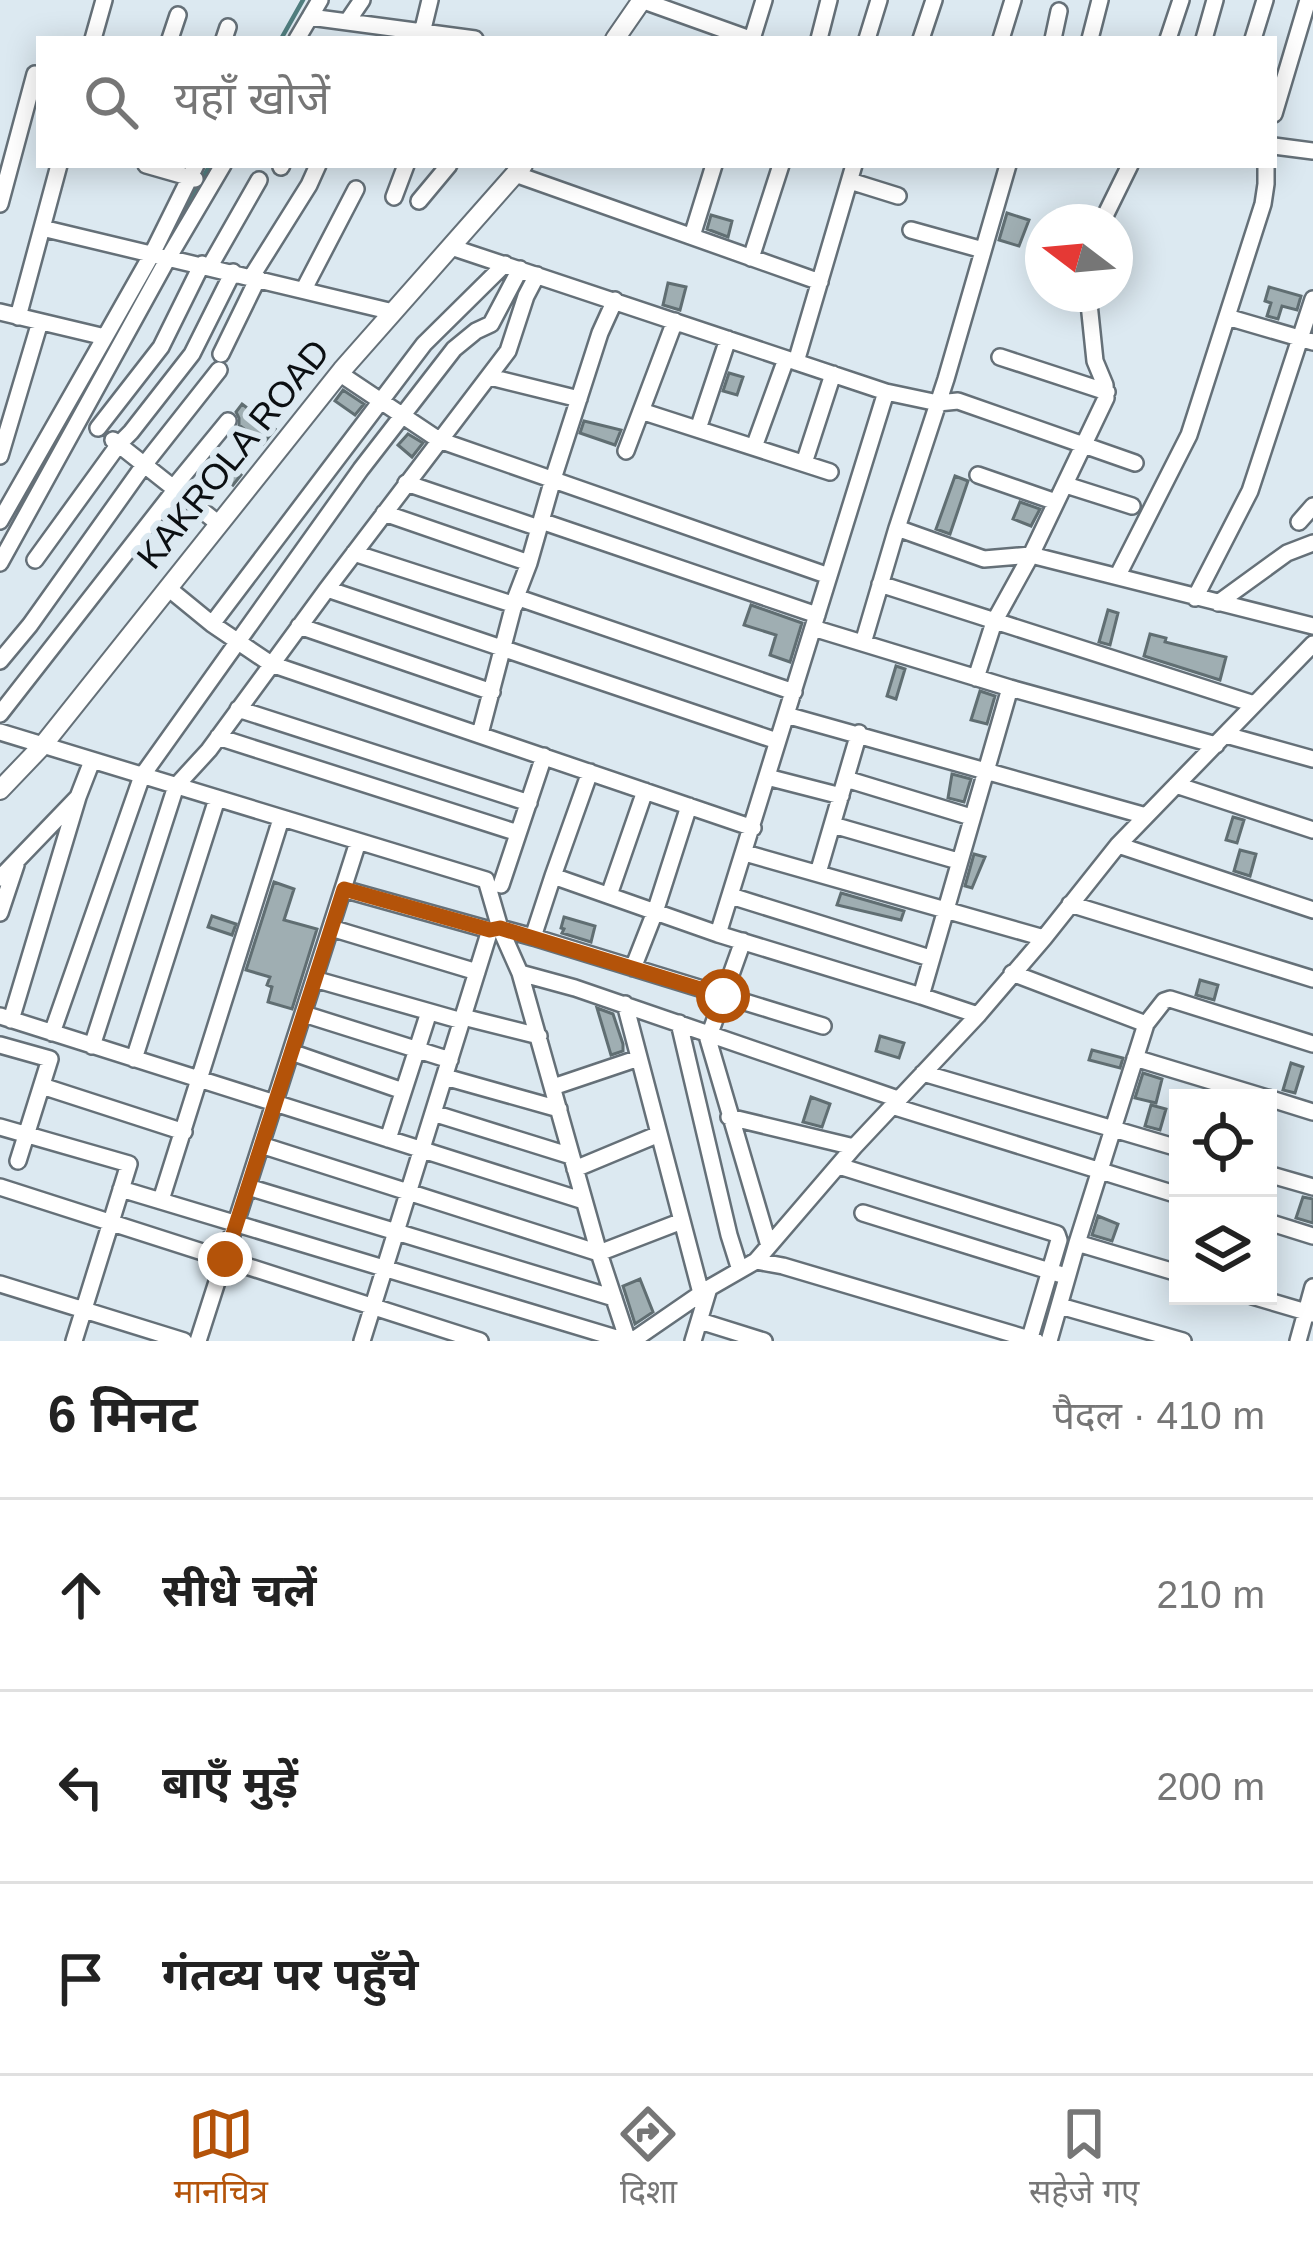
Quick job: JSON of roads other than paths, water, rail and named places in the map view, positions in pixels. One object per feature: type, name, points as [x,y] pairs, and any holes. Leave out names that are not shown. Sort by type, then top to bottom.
[{"type":"street","points":[[94,36],[104,0]]},
{"type":"street","points":[[302,30],[320,0]]},
{"type":"street","points":[[346,22],[362,0]]},
{"type":"street","points":[[422,33],[430,0]]},
{"type":"street","points":[[618,36],[642,0],[743,36]]},
{"type":"street","points":[[752,36],[764,0]]},
{"type":"street","points":[[820,36],[829,0]]},
{"type":"street","points":[[868,36],[879,0]]},
{"type":"street","points":[[922,36],[934,0]]},
{"type":"street","points":[[1001,36],[1013,0]]},
{"type":"street","points":[[1091,36],[1100,0]]},
{"type":"street","points":[[1169,36],[1181,0]]},
{"type":"street","points":[[1205,36],[1215,0]]},
{"type":"street","points":[[1254,36],[1265,0]]},
{"type":"street","points":[[1280,74],[1308,0]]},
{"type":"street","points":[[1054,36],[1059,11]]},
{"type":"street","points":[[171,36],[178,15]]},
{"type":"street","points":[[302,30],[346,22],[448,36]]},
{"type":"street","points":[[0,204],[34,74]]},
{"type":"street","points":[[1277,146],[1313,150]]},
{"type":"street","points":[[58,168],[42,228],[5,317],[105,337]]},
{"type":"street","points":[[0,521],[74,409],[199,178],[158,168]]},
{"type":"street","points":[[0,661],[220,362],[255,277],[317,168]]},
{"type":"street","points":[[394,197],[405,168]]},
{"type":"street","points":[[419,201],[446,168]]},
{"type":"street","points":[[692,236],[713,168]]},
{"type":"street","points":[[752,258],[780,168]]},
{"type":"street","points":[[863,643],[1008,168]]},
{"type":"street","points":[[1111,204],[1129,168]]},
{"type":"street","points":[[1118,575],[1190,434],[1263,204],[1265,168]]},
{"type":"street","points":[[519,170],[820,283]]},
{"type":"street","name":"KAKROLA ROAD","points":[[0,790],[43,746],[339,373],[519,170]]},
{"type":"street","points":[[754,447],[820,283],[852,173],[898,196]]},
{"type":"street","points":[[98,428],[161,347],[259,180]]},
{"type":"street","points":[[304,290],[356,189]]},
{"type":"street","points":[[42,228],[393,312]]},
{"type":"street","points":[[910,230],[983,250]]},
{"type":"street","points":[[451,247],[886,392],[938,403],[958,401],[1135,463]]},
{"type":"street","points":[[0,563],[105,337],[159,257]]},
{"type":"street","points":[[92,1046],[176,786],[218,737],[508,351],[526,296],[520,269]]},
{"type":"street","points":[[212,624],[424,344],[520,269]]},
{"type":"street","points":[[52,1033],[142,776],[402,416],[454,350],[489,326],[520,269]]},
{"type":"street","points":[[34,560],[118,444],[192,354],[233,272]]},
{"type":"street","points":[[1195,598],[1250,491],[1307,340],[1313,299]]},
{"type":"street","points":[[480,734],[515,601],[600,333],[615,300]]},
{"type":"street","points":[[976,678],[994,622],[1099,418],[1107,392],[1095,361],[1090,312]]},
{"type":"street","points":[[1227,316],[1307,340]]},
{"type":"street","points":[[626,452],[675,321]]},
{"type":"street","points":[[0,456],[40,322]]},
{"type":"street","points":[[698,429],[728,339]]},
{"type":"street","points":[[1000,357],[1107,392]]},
{"type":"street","points":[[339,373],[439,440],[830,576]]},
{"type":"street","points":[[805,464],[833,374]]},
{"type":"street","points":[[490,377],[579,399]]},
{"type":"street","points":[[718,934],[886,392]]},
{"type":"street","points":[[74,409],[219,524]]},
{"type":"street","points":[[641,411],[830,472]]},
{"type":"street","points":[[0,714],[228,421]]},
{"type":"street","points":[[978,475],[1056,502]]},
{"type":"street","points":[[406,483],[540,524],[815,621],[863,643],[976,678],[1313,759]]},
{"type":"street","points":[[1066,485],[1132,506]]},
{"type":"street","points":[[1299,521],[1313,506]]},
{"type":"street","points":[[384,513],[529,563]]},
{"type":"street","points":[[897,528],[984,560],[1031,555],[1313,626]]},
{"type":"street","points":[[1218,603],[1287,553],[1313,543]]},
{"type":"street","points":[[354,553],[794,692]]},
{"type":"street","points":[[880,584],[1254,704]]},
{"type":"street","points":[[168,588],[271,664],[753,829]]},
{"type":"street","points":[[327,589],[777,741]]},
{"type":"street","points":[[299,626],[492,692]]},
{"type":"street","points":[[629,1341],[756,1261],[854,1147],[978,1015],[1118,845],[1254,704],[1310,655]]},
{"type":"street","points":[[921,996],[1010,688]]},
{"type":"street","points":[[238,710],[529,803]]},
{"type":"street","points":[[786,715],[1146,816]]},
{"type":"street","points":[[0,732],[486,880],[495,929],[520,973],[599,1253],[629,1341]]},
{"type":"street","points":[[818,873],[859,733]]},
{"type":"street","points":[[218,737],[518,833]]},
{"type":"street","points":[[501,885],[544,756]]},
{"type":"street","points":[[92,760],[6,1018],[584,1201]]},
{"type":"street","points":[[533,937],[590,772]]},
{"type":"street","points":[[767,777],[844,787],[971,817]]},
{"type":"street","points":[[1176,785],[1313,830]]},
{"type":"street","points":[[609,896],[645,791]]},
{"type":"street","points":[[0,878],[78,797]]},
{"type":"street","points":[[134,1059],[217,799]]},
{"type":"street","points":[[633,968],[689,806]]},
{"type":"street","points":[[161,1200],[281,819]]},
{"type":"street","points":[[833,825],[958,861]]},
{"type":"street","points":[[198,1341],[358,842]]},
{"type":"street","points":[[1118,845],[1313,910]]},
{"type":"street","points":[[745,853],[1044,938]]},
{"type":"street","points":[[0,913],[17,860]]},
{"type":"street","points":[[553,876],[718,934],[978,1015]]},
{"type":"street","points":[[344,889],[533,937],[823,1026]]},
{"type":"street","points":[[731,896],[931,958]]},
{"type":"street","points":[[1070,904],[1313,979]]},
{"type":"street","points":[[331,928],[477,972]]},
{"type":"street","points":[[362,1341],[477,972],[495,929]]},
{"type":"street","points":[[743,941],[708,1042],[770,1246]]},
{"type":"street","points":[[520,973],[625,1004],[895,1103],[1169,1192]]},
{"type":"street","points":[[1012,974],[1146,1024]]},
{"type":"street","points":[[314,979],[429,1012],[538,1036]]},
{"type":"street","points":[[1049,1341],[1146,1024],[1164,1001],[1313,1044]]},
{"type":"street","points":[[625,1004],[705,1290],[693,1341]]},
{"type":"street","points":[[388,1139],[429,1012]]},
{"type":"street","points":[[304,1013],[417,1049],[447,1068],[559,1109]]},
{"type":"street","points":[[679,1023],[740,1270]]},
{"type":"street","points":[[0,1045],[50,1059],[18,1161]]},
{"type":"street","points":[[291,1052],[403,1091]]},
{"type":"street","points":[[553,1087],[640,1058]]},
{"type":"street","points":[[1135,1058],[1237,1089]]},
{"type":"street","points":[[923,1073],[1169,1145]]},
{"type":"street","points":[[42,1086],[184,1132]]},
{"type":"street","points":[[1277,1101],[1313,1112]]},
{"type":"street","points":[[433,1113],[573,1162],[659,1134]]},
{"type":"street","points":[[729,1118],[854,1147]]},
{"type":"street","points":[[0,1126],[129,1164],[74,1341]]},
{"type":"street","points":[[261,1145],[599,1253],[682,1221]]},
{"type":"street","points":[[756,1261],[1032,1340],[1057,1234],[838,1166]]},
{"type":"street","points":[[1277,1177],[1313,1187]]},
{"type":"street","points":[[0,1187],[480,1341]]},
{"type":"street","points":[[248,1187],[614,1298]]},
{"type":"street","points":[[122,1189],[629,1341]]},
{"type":"street","points":[[863,1213],[1067,1276]]},
{"type":"street","points":[[1277,1225],[1313,1236]]},
{"type":"street","points":[[1076,1243],[1169,1271]]},
{"type":"street","points":[[0,1284],[184,1341]]},
{"type":"street","points":[[1298,1341],[1313,1287]]},
{"type":"street","points":[[1277,1303],[1309,1313]]},
{"type":"street","points":[[1060,1306],[1183,1341]]},
{"type":"street","points":[[700,1321],[764,1341]]},
{"type":"waterway","points":[[283,36],[303,0]]},
{"type":"waterway","points":[[167,240],[208,168]]}]
